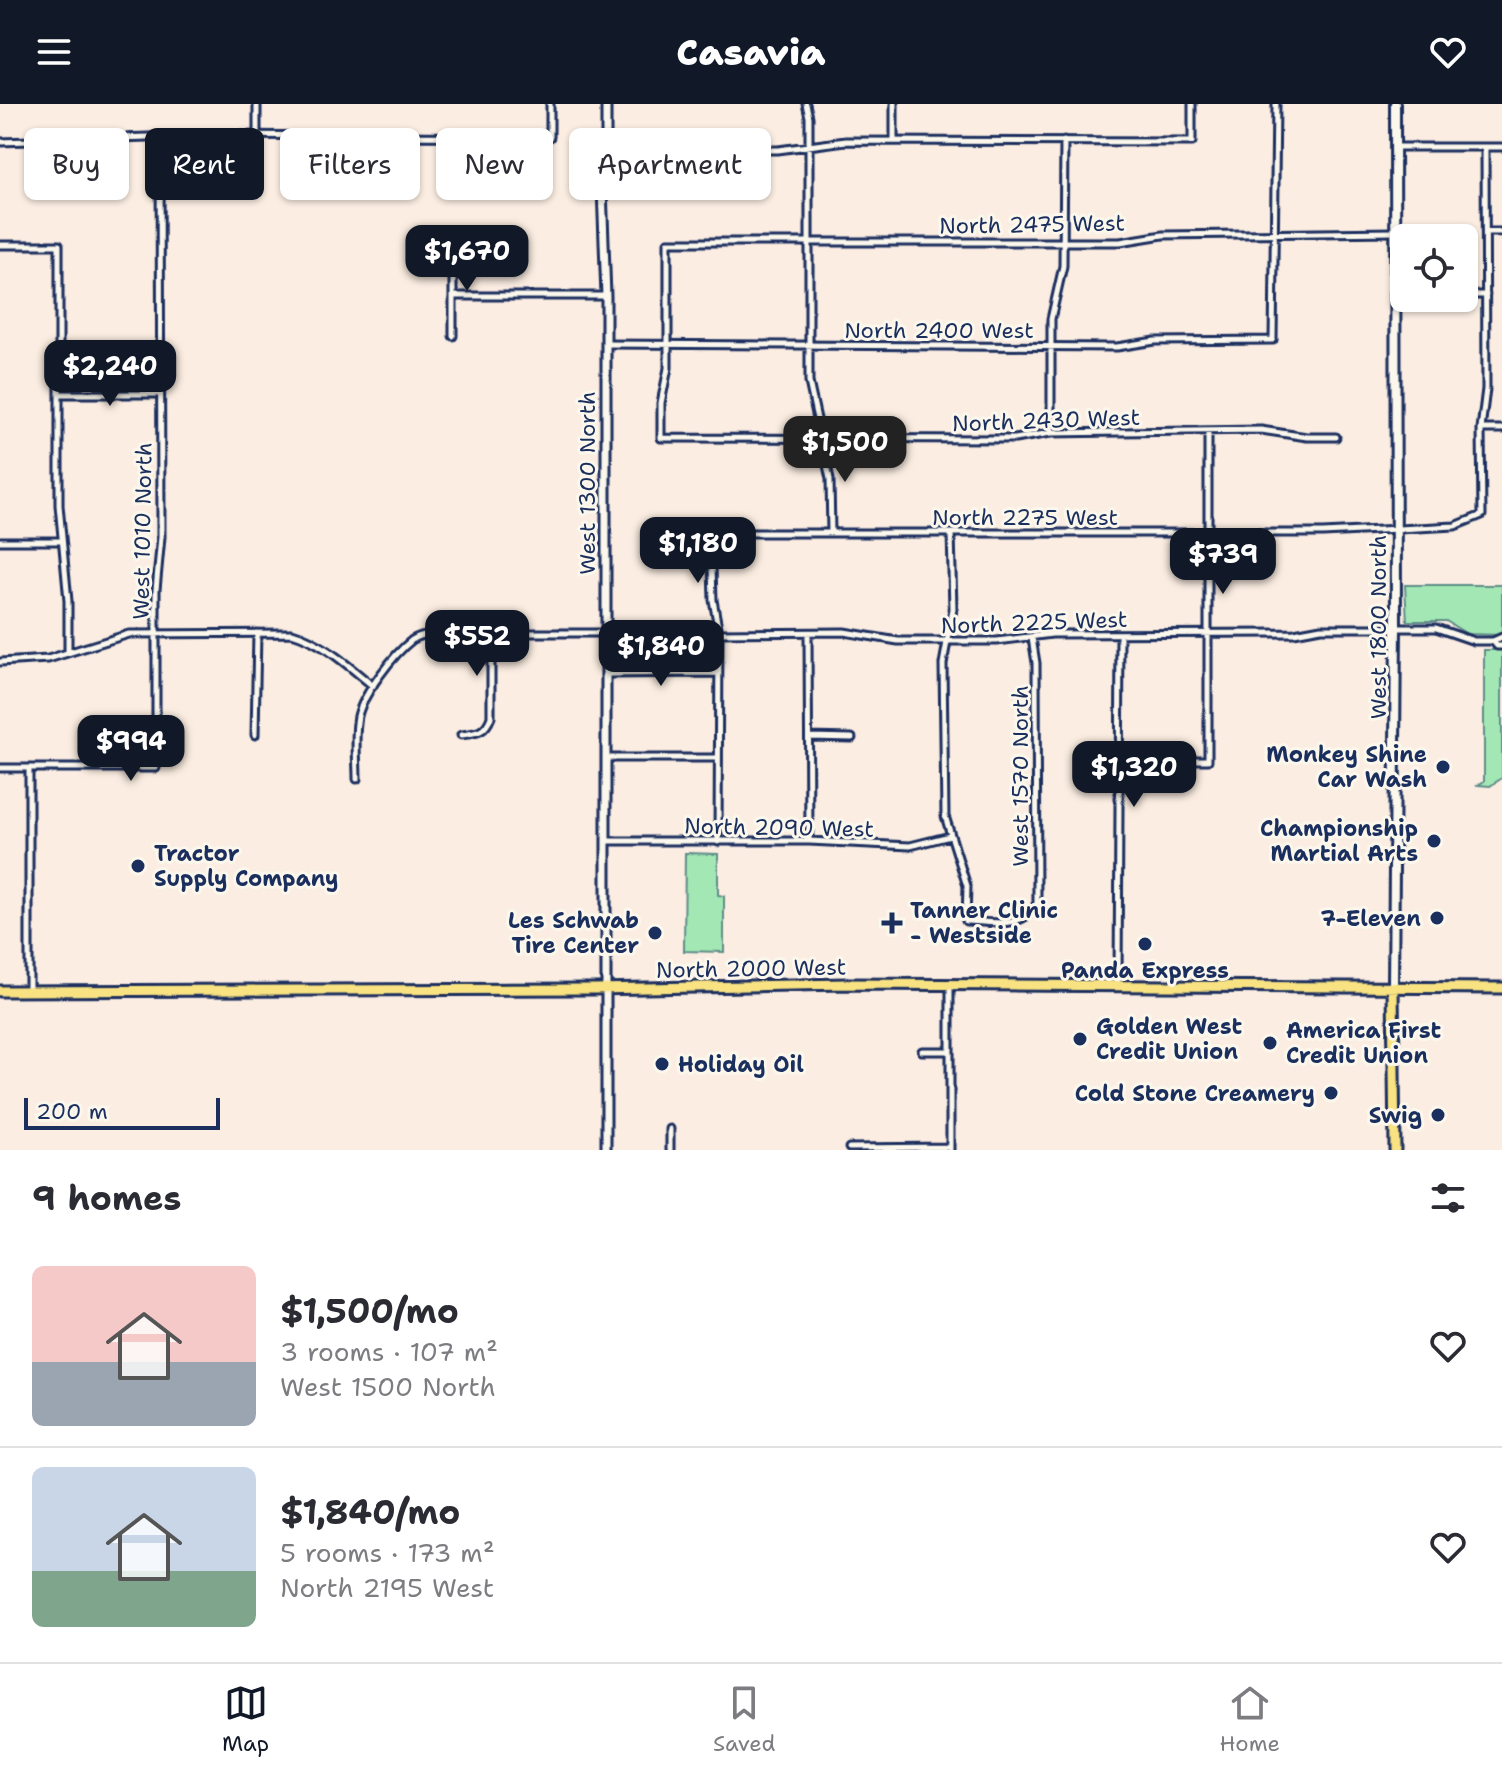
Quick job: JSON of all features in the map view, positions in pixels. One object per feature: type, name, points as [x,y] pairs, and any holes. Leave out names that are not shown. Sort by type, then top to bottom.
[{"type":"main road","name":"West 1800 North","points":[[1395,104],[1395,224]]},
{"type":"main road","name":"West 1800 North","points":[[1395,1150],[1393,987],[1400,312]]},
{"type":"main road","name":"North 2000 West","points":[[0,991],[950,984],[1502,988]]},
{"type":"street","points":[[257,104],[257,128]]},
{"type":"street","points":[[264,136],[550,137],[550,104]]},
{"type":"street","name":"West 1300 North","points":[[606,104],[606,128]]},
{"type":"street","points":[[806,104],[812,399],[830,479],[831,533]]},
{"type":"street","points":[[894,104],[894,141]]},
{"type":"street","points":[[771,150],[846,141],[1192,142],[1192,104]]},
{"type":"street","points":[[1274,235],[1276,104]]},
{"type":"street","points":[[0,142],[145,138]]},
{"type":"street","points":[[1051,433],[1051,319],[1063,266],[1064,141]]},
{"type":"street","points":[[1395,147],[1502,147]]},
{"type":"street","points":[[1485,147],[1486,389],[1481,429],[1502,429]]},
{"type":"street","name":"West 1010 North","points":[[29,768],[156,768],[156,590],[161,537],[160,200]]},
{"type":"street","name":"West 1300 North","points":[[602,200],[606,296],[606,1150]]},
{"type":"street","name":"North 2475 West","points":[[667,345],[668,242],[1120,242],[1163,235],[1390,232]]},
{"type":"street","points":[[1486,232],[1502,232]]},
{"type":"street","name":"North 2400 West","points":[[605,344],[1117,347],[1155,341],[1273,340],[1274,235]]},
{"type":"street","points":[[0,245],[59,245],[59,505],[68,601],[68,652]]},
{"type":"street","points":[[453,250],[453,336]]},
{"type":"street","points":[[1478,295],[1486,295]]},
{"type":"street","points":[[453,296],[606,296]]},
{"type":"street","name":"North 2430 West","points":[[667,345],[668,368],[661,403],[661,438],[1015,439],[1051,433],[1261,430],[1307,437],[1336,437]]},
{"type":"street","points":[[60,394],[160,394]]},
{"type":"street","name":"North 2275 West","points":[[657,533],[1323,533],[1455,526],[1482,515],[1481,429]]},
{"type":"street","points":[[1120,760],[1208,760],[1208,431]]},
{"type":"street","points":[[950,836],[945,816],[943,664],[953,609],[951,533]]},
{"type":"street","points":[[711,534],[713,600],[719,633],[718,842]]},
{"type":"street","points":[[0,541],[62,541]]},
{"type":"street","name":"North 2225 West","points":[[719,633],[844,632],[898,641],[946,641],[1032,638],[1052,634],[1294,633],[1321,628],[1436,628],[1474,641],[1493,641],[1497,646],[1502,646]]},
{"type":"street","points":[[357,779],[358,718],[367,694],[404,648],[419,636],[491,632],[605,633]]},
{"type":"street","points":[[461,735],[479,732],[487,727],[491,717],[491,632]]},
{"type":"street","points":[[255,735],[257,633]]},
{"type":"street","points":[[0,662],[48,659],[129,634],[292,633],[307,638],[373,686]]},
{"type":"street","points":[[808,633],[809,841]]},
{"type":"street","points":[[1118,984],[1120,634]]},
{"type":"street","points":[[1493,641],[1502,637]]},
{"type":"street","name":"West 1570 North","points":[[950,836],[967,886],[966,921],[1011,923],[1023,920],[1032,913],[1037,903],[1036,663],[1032,638]]},
{"type":"street","points":[[605,674],[717,673]]},
{"type":"street","points":[[809,737],[852,738]]},
{"type":"street","points":[[606,758],[718,758]]},
{"type":"street","points":[[0,768],[29,768],[29,991]]},
{"type":"street","name":"North 2090 West","points":[[606,841],[809,841],[910,846],[950,836]]},
{"type":"street","points":[[849,1148],[950,1149],[950,984]]},
{"type":"street","points":[[922,1051],[950,1051]]},
{"type":"street","points":[[670,1129],[670,1150]]},
{"type":"green space","points":[[1405,585],[1502,585],[1502,635],[1467,634],[1446,621],[1407,621]]},
{"type":"green space","points":[[1484,650],[1502,650],[1502,778],[1490,786],[1478,785],[1484,781]]},
{"type":"green space","points":[[685,853],[718,854],[718,895],[724,896],[724,952],[684,951]]},
{"type":"place","name":"Monkey Shine Car Wash","points":[[1443,767]]},
{"type":"place","name":"Championship Martial Arts","points":[[1434,841]]},
{"type":"place","name":"Tractor Supply Company","points":[[138,866]]},
{"type":"place","name":"7-Eleven","points":[[1437,918]]},
{"type":"place","name":"Tanner Clinic - Westside","points":[[892,923]]},
{"type":"place","name":"Les Schwab Tire Center","points":[[655,933]]},
{"type":"place","name":"Panda Express","points":[[1145,944]]},
{"type":"place","name":"Golden West Credit Union","points":[[1080,1039]]},
{"type":"place","name":"America First Credit Union","points":[[1270,1043]]},
{"type":"place","name":"Holiday Oil","points":[[662,1064]]},
{"type":"place","name":"Cold Stone Creamery","points":[[1331,1093]]},
{"type":"place","name":"Swig","points":[[1438,1115]]}]
